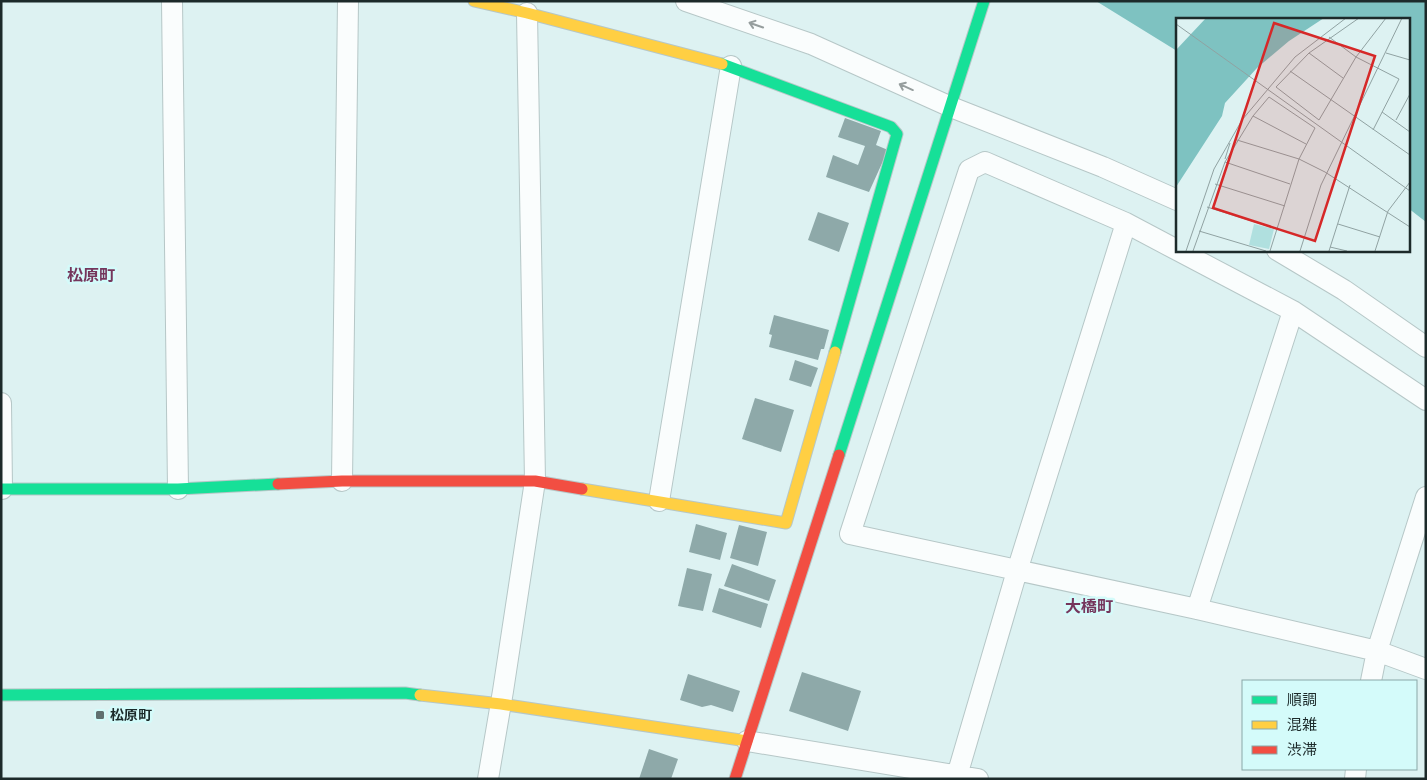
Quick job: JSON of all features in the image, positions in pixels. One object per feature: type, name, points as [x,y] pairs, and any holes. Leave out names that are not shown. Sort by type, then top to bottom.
[{"type":"street","points":[[172,1],[178,489]]},
{"type":"street","points":[[342,481],[348,1]]},
{"type":"street","points":[[1,403],[2,488],[178,489],[342,481],[535,481],[786,523],[897,134],[891,127],[731,66],[528,13],[474,1]]},
{"type":"street","points":[[686,1],[811,44],[953,99],[1176,200]]},
{"type":"street","points":[[735,779],[984,1]]},
{"type":"street","points":[[488,779],[535,481],[528,13]]},
{"type":"street","points":[[659,501],[731,66]]},
{"type":"street","points":[[1176,249],[1126,223],[985,162],[969,170],[850,534],[1197,609],[1377,651],[1426,669]]},
{"type":"street","points":[[957,777],[1017,571],[1126,223]]},
{"type":"street","points":[[1179,251],[1292,312],[1426,400]]},
{"type":"street","points":[[1279,251],[1344,290],[1426,347]]},
{"type":"street","points":[[1197,609],[1292,312]]},
{"type":"street","points":[[1372,680],[1377,651],[1426,497]]},
{"type":"street","points":[[1,695],[405,692],[747,740],[957,777],[978,779]]},
{"type":"water","points":[[1096,1],[1426,1],[1426,222],[1410,210],[1410,18],[1176,18],[1176,50]]},
{"type":"building","points":[[845,118],[881,131],[876,145],[888,150],[869,192],[826,177],[833,155],[858,165],[865,146],[838,137]]},
{"type":"building","points":[[818,212],[849,223],[839,252],[808,240]]},
{"type":"building","points":[[774,315],[829,330],[824,349],[821,349],[818,360],[769,347],[772,335],[769,334]]},
{"type":"building","points":[[795,360],[818,368],[811,387],[789,380]]},
{"type":"building","points":[[755,398],[794,410],[781,452],[742,439]]},
{"type":"building","points":[[696,524],[727,533],[720,560],[689,552]]},
{"type":"building","points":[[739,525],[767,532],[758,566],[730,558]]},
{"type":"building","points":[[732,564],[776,580],[769,601],[724,586]]},
{"type":"building","points":[[687,568],[712,574],[703,611],[678,606]]},
{"type":"building","points":[[719,588],[768,604],[761,628],[712,612]]},
{"type":"building","points":[[802,672],[861,691],[848,731],[789,711]]},
{"type":"building","points":[[688,674],[740,691],[733,712],[711,705],[702,707],[680,700]]},
{"type":"building","points":[[649,749],[678,759],[671,779],[639,779]]},
{"type":"traffic: fast","points":[[839,455],[984,1]]},
{"type":"traffic: fast","points":[[722,64],[891,127],[897,134],[835,352]]},
{"type":"traffic: fast","points":[[1,489],[178,489],[278,484]]},
{"type":"traffic: fast","points":[[1,695],[405,693],[420,695]]},
{"type":"traffic: slow","points":[[474,1],[722,64]]},
{"type":"traffic: slow","points":[[582,489],[786,523],[835,352]]},
{"type":"traffic: slow","points":[[420,695],[501,704],[747,741]]},
{"type":"traffic: jam","points":[[735,779],[839,455]]},
{"type":"traffic: jam","points":[[278,484],[342,481],[535,481],[582,489]]},
{"type":"place","name":"松原町","points":[[100,715]]},
{"type":"district","name":"松原町","points":[[91,275]]},
{"type":"district","name":"大橋町","points":[[1089,606]]}]
